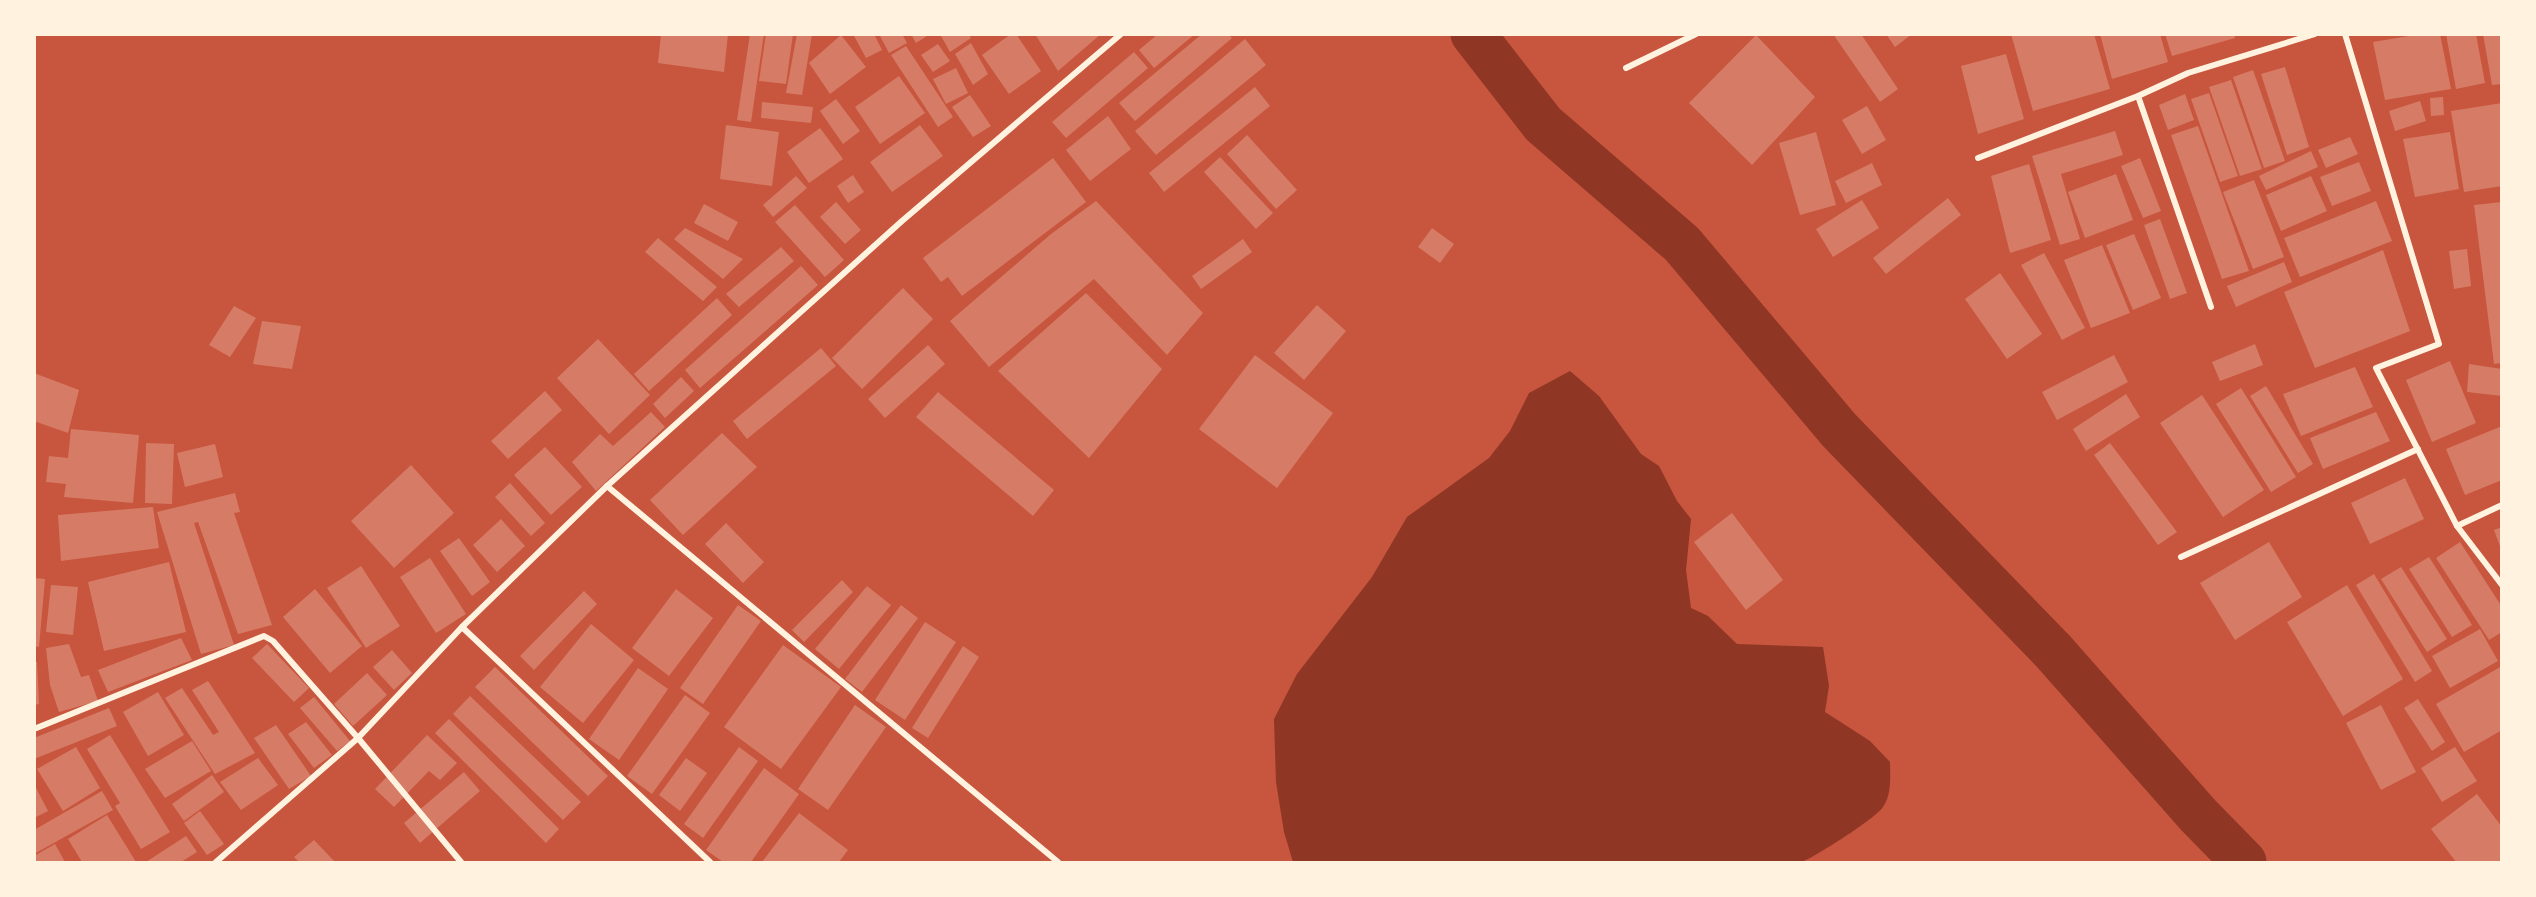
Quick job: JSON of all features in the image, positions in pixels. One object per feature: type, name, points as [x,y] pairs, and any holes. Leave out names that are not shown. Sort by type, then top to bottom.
[{"type":"street","points":[[216,862],[358,738],[462,627],[607,486],[902,221],[1121,34]]},
{"type":"street","points":[[1626,69],[1696,34]]},
{"type":"street","points":[[1978,158],[2138,96],[2188,73],[2315,34]]},
{"type":"street","points":[[2345,34],[2439,344],[2376,368],[2457,526],[2502,585]]},
{"type":"street","points":[[2138,96],[2211,307]]},
{"type":"street","points":[[2181,557],[2418,449]]},
{"type":"street","points":[[607,486],[1058,862]]},
{"type":"street","points":[[2457,526],[2502,505]]},
{"type":"street","points":[[462,627],[710,862]]},
{"type":"street","points":[[34,729],[264,636],[273,641],[358,738],[461,862]]},
{"type":"shaded area","points":[[1570,371],[1599,396],[1641,454],[1659,466],[1677,501],[1691,519],[1686,570],[1691,608],[1708,616],[1737,644],[1823,647],[1829,686],[1825,712],[1870,741],[1890,762],[1890,785],[1886,802],[1878,813],[1858,828],[1802,862],[1293,862],[1284,832],[1276,782],[1274,719],[1297,674],[1372,577],[1407,517],[1489,458],[1510,431],[1529,393]]},
{"type":"building","points":[[661,34],[728,34],[724,72],[658,63]]},
{"type":"building","points":[[750,34],[764,34],[751,122],[737,120]]},
{"type":"building","points":[[766,34],[793,34],[786,84],[759,81]]},
{"type":"building","points":[[797,34],[812,34],[802,95],[786,93]]},
{"type":"building","points":[[853,34],[874,34],[882,50],[866,58]]},
{"type":"building","points":[[879,34],[902,34],[907,43],[889,53]]},
{"type":"building","points":[[911,34],[930,34],[916,43]]},
{"type":"building","points":[[940,34],[969,34],[971,38],[950,52]]},
{"type":"building","points":[[1011,34],[1016,34],[1041,71],[1009,94],[982,55]]},
{"type":"building","points":[[1035,34],[1101,34],[1058,71]]},
{"type":"building","points":[[1158,34],[1195,34],[1154,68],[1139,50]]},
{"type":"building","points":[[1202,34],[1228,34],[1232,38],[1135,121],[1119,103]]},
{"type":"building","points":[[1833,34],[1861,34],[1898,89],[1880,102]]},
{"type":"building","points":[[1886,34],[1912,34],[1895,47]]},
{"type":"building","points":[[2011,34],[2094,34],[2110,89],[2033,111]]},
{"type":"building","points":[[2100,34],[2160,34],[2168,62],[2112,79]]},
{"type":"building","points":[[2165,34],[2234,34],[2235,38],[2172,56]]},
{"type":"building","points":[[2421,34],[2440,34],[2451,89],[2385,100],[2373,42]]},
{"type":"building","points":[[2446,34],[2476,34],[2485,83],[2456,89]]},
{"type":"building","points":[[2483,34],[2502,34],[2502,84],[2492,85]]},
{"type":"building","points":[[841,35],[866,67],[830,94],[809,63]]},
{"type":"building","points":[[1756,35],[1815,97],[1752,165],[1689,103]]},
{"type":"building","points":[[1245,39],[1266,65],[1156,155],[1135,131]]},
{"type":"building","points":[[971,43],[988,74],[973,85],[955,54]]},
{"type":"building","points":[[938,44],[950,61],[933,72],[921,55]]},
{"type":"building","points":[[906,46],[953,117],[938,127],[891,55]]},
{"type":"building","points":[[1134,52],[1148,68],[1066,138],[1052,122]]},
{"type":"building","points":[[2006,54],[2024,119],[1978,134],[1961,66]]},
{"type":"building","points":[[2285,67],[2309,147],[2287,155],[2261,74]]},
{"type":"building","points":[[956,68],[968,93],[946,104],[933,79]]},
{"type":"building","points":[[2253,70],[2285,161],[2264,168],[2233,77]]},
{"type":"building","points":[[899,76],[925,113],[880,144],[855,107]]},
{"type":"building","points":[[2231,80],[2262,169],[2240,176],[2209,87]]},
{"type":"building","points":[[1255,87],[1270,106],[1164,192],[1149,173]]},
{"type":"building","points":[[2209,93],[2238,176],[2220,182],[2191,99]]},
{"type":"building","points":[[2185,94],[2194,120],[2168,130],[2159,105]]},
{"type":"building","points":[[970,95],[991,126],[973,137],[952,107]]},
{"type":"building","points":[[2443,97],[2444,115],[2431,116],[2430,98]]},
{"type":"building","points":[[836,99],[860,131],[843,144],[820,111]]},
{"type":"building","points":[[2420,101],[2426,121],[2395,131],[2389,111]]},
{"type":"building","points":[[762,102],[813,107],[811,123],[761,118]]},
{"type":"building","points":[[2502,103],[2502,186],[2464,192],[2451,111]]},
{"type":"building","points":[[1867,106],[1886,140],[1862,154],[1842,120]]},
{"type":"building","points":[[1108,116],[1131,149],[1090,181],[1066,150]]},
{"type":"building","points":[[726,125],[779,132],[772,186],[720,179]]},
{"type":"building","points":[[920,125],[943,156],[892,192],[870,162]]},
{"type":"building","points":[[2198,126],[2249,271],[2222,279],[2171,135]]},
{"type":"building","points":[[820,128],[843,159],[809,183],[787,152]]},
{"type":"building","points":[[2115,131],[2123,155],[2061,174],[2080,239],[2060,245],[2032,156]]},
{"type":"building","points":[[1816,132],[1836,205],[1800,215],[1779,143]]},
{"type":"building","points":[[2450,132],[2459,189],[2415,197],[2403,139]]},
{"type":"building","points":[[1247,135],[1297,190],[1276,209],[1227,154]]},
{"type":"building","points":[[2350,137],[2358,154],[2326,168],[2318,150]]},
{"type":"building","points":[[2311,151],[2318,167],[2266,190],[2259,176]]},
{"type":"building","points":[[1220,157],[1273,213],[1256,229],[1204,172]]},
{"type":"building","points":[[1053,158],[1086,202],[962,296],[948,277],[941,282],[923,258]]},
{"type":"building","points":[[2140,158],[2161,211],[2143,218],[2121,166]]},
{"type":"building","points":[[2359,162],[2371,191],[2332,206],[2320,177]]},
{"type":"building","points":[[1872,163],[1882,185],[1846,203],[1835,181]]},
{"type":"building","points":[[2029,164],[2051,240],[2010,253],[1991,176]]},
{"type":"building","points":[[2116,174],[2133,220],[2085,238],[2068,192]]},
{"type":"building","points":[[853,175],[864,192],[848,203],[837,186]]},
{"type":"building","points":[[796,176],[807,188],[773,217],[763,205]]},
{"type":"building","points":[[2311,176],[2327,211],[2281,231],[2266,195]]},
{"type":"building","points":[[2254,180],[2284,257],[2253,269],[2223,192]]},
{"type":"building","points":[[1948,198],[1961,215],[1886,274],[1873,258]]},
{"type":"building","points":[[1862,200],[1879,228],[1833,257],[1816,229]]},
{"type":"building","points":[[1096,201],[1203,313],[1167,355],[1094,279],[989,367],[950,321],[1051,234]]},
{"type":"building","points":[[2376,201],[2392,241],[2300,277],[2284,238]]},
{"type":"building","points":[[836,202],[861,230],[845,244],[820,217]]},
{"type":"building","points":[[2502,202],[2502,363],[2494,364],[2474,205]]},
{"type":"building","points":[[704,204],[738,222],[728,241],[694,223]]},
{"type":"building","points":[[795,205],[844,260],[825,277],[775,222]]},
{"type":"building","points":[[2160,219],[2187,293],[2170,299],[2144,225]]},
{"type":"building","points":[[685,228],[743,259],[723,279],[674,239]]},
{"type":"building","points":[[1432,228],[1454,244],[1440,263],[1418,247]]},
{"type":"building","points":[[2134,234],[2161,298],[2133,310],[2106,245]]},
{"type":"building","points":[[658,238],[717,287],[703,301],[645,252]]},
{"type":"building","points":[[1243,239],[1252,252],[1201,289],[1192,276]]},
{"type":"building","points":[[2102,245],[2130,313],[2091,328],[2064,260]]},
{"type":"building","points":[[781,247],[794,261],[739,307],[726,294]]},
{"type":"building","points":[[2467,249],[2471,286],[2454,289],[2449,251]]},
{"type":"building","points":[[2383,250],[2410,331],[2315,368],[2284,292]]},
{"type":"building","points":[[2044,253],[2085,328],[2062,340],[2021,265]]},
{"type":"building","points":[[2284,262],[2292,282],[2236,307],[2227,286]]},
{"type":"building","points":[[801,266],[818,285],[700,388],[685,370]]},
{"type":"building","points":[[2000,273],[2042,334],[2007,359],[1965,299]]},
{"type":"building","points":[[903,288],[933,319],[862,389],[832,358]]},
{"type":"building","points":[[1086,293],[1162,369],[1089,458],[998,371]]},
{"type":"building","points":[[717,298],[732,315],[649,391],[634,374]]},
{"type":"building","points":[[1317,305],[1346,331],[1304,380],[1274,353]]},
{"type":"building","points":[[234,306],[256,318],[230,357],[209,345]]},
{"type":"building","points":[[262,321],[301,326],[292,369],[253,364]]},
{"type":"building","points":[[598,339],[650,395],[609,434],[557,378]]},
{"type":"building","points":[[2255,344],[2263,365],[2220,381],[2212,362]]},
{"type":"building","points":[[928,345],[945,364],[885,418],[868,399]]},
{"type":"building","points":[[821,348],[836,366],[747,439],[733,421]]},
{"type":"building","points":[[1255,355],[1333,413],[1277,488],[1199,429]]},
{"type":"building","points":[[2114,355],[2128,382],[2057,420],[2042,392]]},
{"type":"building","points":[[2450,361],[2476,423],[2432,442],[2406,380]]},
{"type":"building","points":[[2469,364],[2502,369],[2502,396],[2467,392]]},
{"type":"building","points":[[2355,367],[2373,407],[2301,436],[2283,394]]},
{"type":"building","points":[[34,373],[79,390],[68,433],[34,421]]},
{"type":"building","points":[[681,377],[694,391],[665,418],[653,404]]},
{"type":"building","points":[[2266,386],[2313,464],[2298,473],[2250,396]]},
{"type":"building","points":[[2241,388],[2296,477],[2271,492],[2216,404]]},
{"type":"building","points":[[545,391],[562,410],[508,459],[491,441]]},
{"type":"building","points":[[938,392],[1054,490],[1033,516],[916,417]]},
{"type":"building","points":[[2126,394],[2140,417],[2086,451],[2073,429]]},
{"type":"building","points":[[2202,395],[2264,490],[2223,517],[2160,423]]},
{"type":"building","points":[[651,412],[665,427],[596,491],[572,462],[600,434],[613,446]]},
{"type":"building","points":[[2376,412],[2390,441],[2323,469],[2310,438]]},
{"type":"building","points":[[2502,426],[2502,480],[2465,495],[2446,449]]},
{"type":"building","points":[[71,429],[139,435],[133,503],[64,497],[66,484],[46,482],[49,456],[68,458]]},
{"type":"building","points":[[722,433],[757,467],[683,535],[650,500]]},
{"type":"building","points":[[146,443],[174,444],[172,504],[145,503]]},
{"type":"building","points":[[2110,443],[2177,532],[2158,545],[2094,455]]},
{"type":"building","points":[[215,444],[223,477],[185,487],[177,453]]},
{"type":"building","points":[[545,447],[582,487],[551,515],[514,475]]},
{"type":"building","points":[[411,465],[454,513],[394,568],[351,521]]},
{"type":"building","points":[[2405,478],[2424,519],[2370,544],[2351,503]]},
{"type":"building","points":[[510,483],[545,523],[531,536],[495,497]]},
{"type":"building","points":[[235,493],[240,512],[234,513],[272,625],[238,634],[198,522],[194,523],[234,645],[201,654],[157,512]]},
{"type":"building","points":[[153,507],[159,548],[61,561],[58,515]]},
{"type":"building","points":[[1732,513],[1783,580],[1746,610],[1694,542]]},
{"type":"building","points":[[501,519],[525,546],[497,572],[473,545]]},
{"type":"building","points":[[726,523],[764,562],[743,583],[705,544]]},
{"type":"building","points":[[2502,527],[2502,549],[2501,549],[2494,530]]},
{"type":"building","points":[[459,538],[490,582],[472,596],[440,551]]},
{"type":"building","points":[[2269,542],[2302,597],[2235,640],[2200,583]]},
{"type":"building","points":[[2460,542],[2502,607],[2502,632],[2489,640],[2436,558]]},
{"type":"building","points":[[2429,557],[2472,625],[2452,637],[2409,569]]},
{"type":"building","points":[[430,558],[466,614],[436,633],[400,577]]},
{"type":"building","points":[[169,562],[186,632],[104,651],[88,582]]},
{"type":"building","points":[[361,566],[400,626],[366,648],[327,588]]},
{"type":"building","points":[[2401,567],[2447,639],[2427,652],[2381,579]]},
{"type":"building","points":[[2374,574],[2432,671],[2415,682],[2356,585]]},
{"type":"building","points":[[34,578],[45,579],[39,647],[34,646]]},
{"type":"building","points":[[842,580],[853,592],[804,642],[792,630]]},
{"type":"building","points":[[51,585],[78,587],[73,635],[46,632]]},
{"type":"building","points":[[2347,585],[2403,679],[2343,716],[2287,622]]},
{"type":"building","points":[[867,586],[891,605],[839,669],[815,649]]},
{"type":"building","points":[[315,589],[362,646],[330,673],[283,617]]},
{"type":"building","points":[[676,589],[713,618],[669,676],[632,648]]},
{"type":"building","points":[[584,591],[597,604],[534,670],[520,656]]},
{"type":"building","points":[[738,605],[761,621],[703,704],[680,688]]},
{"type":"building","points":[[901,605],[918,618],[862,692],[845,679]]},
{"type":"building","points":[[925,622],[956,642],[905,720],[875,700]]},
{"type":"building","points":[[591,624],[634,660],[583,723],[540,687]]},
{"type":"building","points":[[2480,629],[2498,661],[2450,688],[2432,656]]},
{"type":"building","points":[[181,638],[192,660],[108,692],[98,670]]},
{"type":"building","points":[[69,644],[81,677],[89,675],[98,701],[59,712],[50,685],[46,648]]},
{"type":"building","points":[[267,644],[309,688],[294,702],[252,658]]},
{"type":"building","points":[[783,645],[841,687],[781,769],[724,727]]},
{"type":"building","points":[[963,646],[979,657],[928,738],[912,728]]},
{"type":"building","points":[[392,650],[412,673],[394,690],[373,667]]},
{"type":"building","points":[[34,662],[37,662],[39,704],[34,705]]},
{"type":"building","points":[[2502,666],[2502,730],[2464,752],[2436,704]]},
{"type":"building","points":[[495,667],[608,776],[588,796],[475,687]]},
{"type":"building","points":[[638,668],[668,689],[619,760],[589,739]]},
{"type":"building","points":[[367,673],[387,695],[353,726],[334,704]]},
{"type":"building","points":[[208,681],[255,753],[215,774],[165,698],[182,688],[213,735],[219,732],[192,690]]},
{"type":"building","points":[[158,692],[184,735],[148,756],[123,712]]},
{"type":"building","points":[[685,695],[710,713],[652,794],[627,776]]},
{"type":"building","points":[[470,696],[581,802],[563,820],[453,714]]},
{"type":"building","points":[[314,697],[350,741],[337,751],[300,708]]},
{"type":"building","points":[[2418,699],[2445,742],[2432,751],[2404,708]]},
{"type":"building","points":[[855,705],[886,727],[828,810],[798,789]]},
{"type":"building","points":[[2381,705],[2416,772],[2381,790],[2346,723]]},
{"type":"building","points":[[109,708],[117,726],[34,759],[34,738]]},
{"type":"building","points":[[449,719],[559,829],[546,843],[435,733]]},
{"type":"building","points":[[306,722],[332,755],[314,768],[288,734]]},
{"type":"building","points":[[276,725],[311,776],[289,789],[254,738]]},
{"type":"building","points":[[110,735],[170,832],[141,849],[115,806],[120,803],[87,749]]},
{"type":"building","points":[[427,735],[457,763],[440,780],[429,771],[394,807],[375,789]]},
{"type":"building","points":[[192,741],[211,771],[165,798],[145,769]]},
{"type":"building","points":[[76,747],[100,788],[63,811],[37,769]]},
{"type":"building","points":[[739,747],[758,761],[703,838],[684,824]]},
{"type":"building","points":[[2455,747],[2477,781],[2442,802],[2421,768]]},
{"type":"building","points":[[258,758],[278,785],[241,810],[220,782]]},
{"type":"building","points":[[686,758],[707,773],[680,811],[659,795]]},
{"type":"building","points":[[764,768],[799,794],[751,862],[723,862],[706,850]]},
{"type":"building","points":[[464,772],[480,791],[420,843],[404,823]]},
{"type":"building","points":[[212,775],[224,792],[184,821],[172,804]]},
{"type":"building","points":[[34,784],[48,811],[34,818]]},
{"type":"building","points":[[102,791],[113,810],[34,854],[34,830]]},
{"type":"building","points":[[2477,794],[2502,827],[2502,862],[2456,862],[2431,829]]},
{"type":"building","points":[[200,811],[224,844],[207,855],[184,823]]},
{"type":"building","points":[[799,813],[848,850],[839,862],[762,862]]},
{"type":"building","points":[[107,815],[136,862],[82,862],[68,839]]},
{"type":"building","points":[[186,836],[197,852],[181,862],[146,862]]},
{"type":"building","points":[[314,840],[335,862],[299,862],[294,857]]},
{"type":"building","points":[[55,844],[65,862],[37,862],[34,856]]},
{"type":"waterway","points":[[1473,34],[1543,124],[1682,244],[1839,430],[2053,651],[2199,816],[2244,862]]}]
